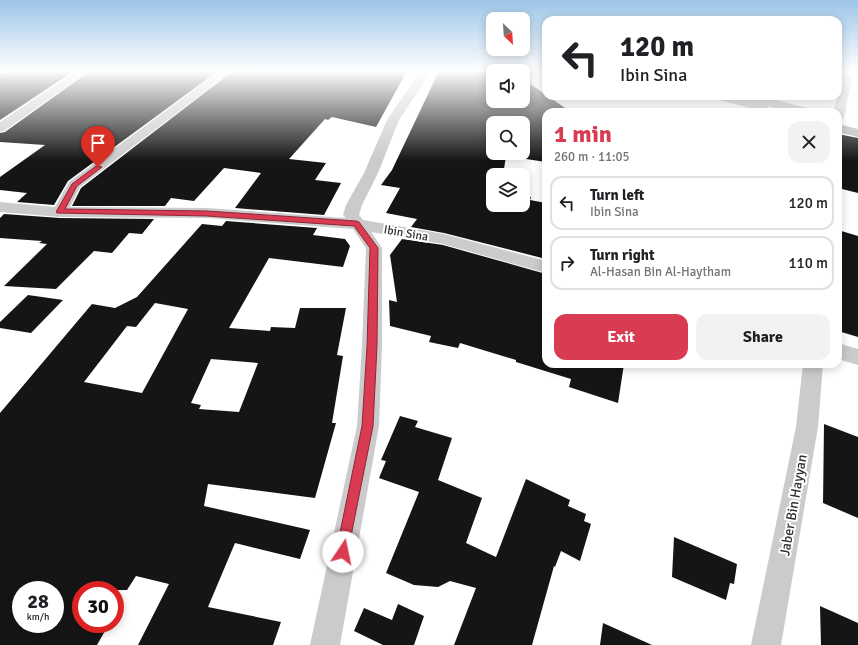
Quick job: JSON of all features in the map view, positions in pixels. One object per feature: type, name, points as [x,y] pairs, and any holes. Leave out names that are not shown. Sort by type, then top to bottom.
[{"type":"main road","points":[[739,101],[764,108]]},
{"type":"main road","points":[[765,101],[790,108]]},
{"type":"main road","points":[[842,122],[858,126]]},
{"type":"main road","points":[[842,129],[858,133]]},
{"type":"street","points":[[0,128],[40,101]]},
{"type":"street","points":[[60,212],[74,185],[187,101]]},
{"type":"street","points":[[325,645],[368,426],[372,346],[374,248],[351,215],[354,205],[371,173],[393,120],[404,101]]},
{"type":"street","name":"Ibin Sina","points":[[0,207],[60,212],[207,213],[356,224],[444,239],[542,265]]},
{"type":"street","points":[[842,352],[858,357]]},
{"type":"street","name":"Jaber Bin Hayyan","points":[[766,645],[807,426],[813,368]]},
{"type":"building","points":[[0,101],[29,101],[0,120]]},
{"type":"building","points":[[48,101],[177,101],[68,181],[54,205],[17,202],[27,193],[0,190],[0,177],[45,145],[0,142],[0,133],[5,132]]},
{"type":"building","points":[[194,101],[390,101],[376,127],[332,117],[328,120],[325,119],[289,159],[326,163],[315,180],[341,183],[324,215],[235,208],[261,173],[224,168],[194,201],[171,198],[165,206],[72,206],[81,188]]},
{"type":"building","points":[[425,101],[486,101],[486,108],[530,108],[530,101],[555,101],[565,108],[542,108],[542,161],[530,160],[530,116],[486,116],[486,160],[505,160],[504,168],[486,168],[486,212],[530,212],[530,200],[542,202],[542,258],[444,233],[411,227],[417,219],[386,213],[400,188],[381,185],[392,170]]},
{"type":"building","points":[[842,135],[858,138],[858,193],[842,189]]},
{"type":"building","points":[[4,214],[60,218],[154,219],[142,234],[129,233],[112,253],[94,251],[56,289],[4,286],[47,244],[39,243],[42,241],[0,238],[0,218]]},
{"type":"building","points":[[226,221],[317,228],[313,235],[345,239],[350,246],[343,267],[269,258],[229,328],[270,331],[271,327],[295,328],[300,308],[346,308],[337,355],[343,356],[332,423],[336,423],[315,498],[208,484],[204,506],[310,530],[300,559],[235,543],[208,607],[281,622],[273,645],[138,645],[169,584],[136,576],[127,590],[124,590],[124,581],[72,581],[72,633],[104,633],[97,645],[0,645],[0,413],[92,304],[115,308],[137,297],[202,224],[222,226]],"holes":[[[155,303],[188,309],[142,393],[84,382],[127,326],[136,327]],[[211,359],[258,363],[239,412],[199,409],[201,405],[191,403]]]},
{"type":"building","points":[[842,231],[858,236],[858,337],[842,332]]},
{"type":"building","points":[[402,239],[443,245],[542,273],[542,368],[623,368],[618,403],[569,387],[571,379],[516,362],[516,360],[460,343],[458,348],[429,342],[431,336],[390,326],[389,300],[397,302],[390,255]]},
{"type":"building","points":[[28,295],[63,300],[31,333],[0,328],[0,322]]},
{"type":"building","points":[[400,416],[418,421],[415,427],[452,438],[438,480],[482,498],[466,543],[496,557],[526,479],[570,500],[568,506],[586,514],[584,521],[591,524],[580,561],[561,551],[555,567],[554,566],[532,645],[454,645],[476,588],[450,581],[438,587],[414,585],[386,573],[419,492],[379,478],[386,461],[381,460]]},
{"type":"building","points":[[824,424],[858,437],[858,518],[823,503]]},
{"type":"building","points":[[674,537],[737,564],[734,584],[730,583],[726,600],[672,577]]},
{"type":"building","points":[[398,604],[424,616],[414,645],[383,645],[354,631],[364,608],[392,620]]},
{"type":"building","points":[[820,606],[858,623],[858,645],[821,645]]},
{"type":"building","points":[[603,623],[652,645],[600,645]]},
{"type":"route","points":[[98,167],[74,185],[60,212],[207,213],[356,224],[374,248],[372,346],[368,426],[343,552]]}]
